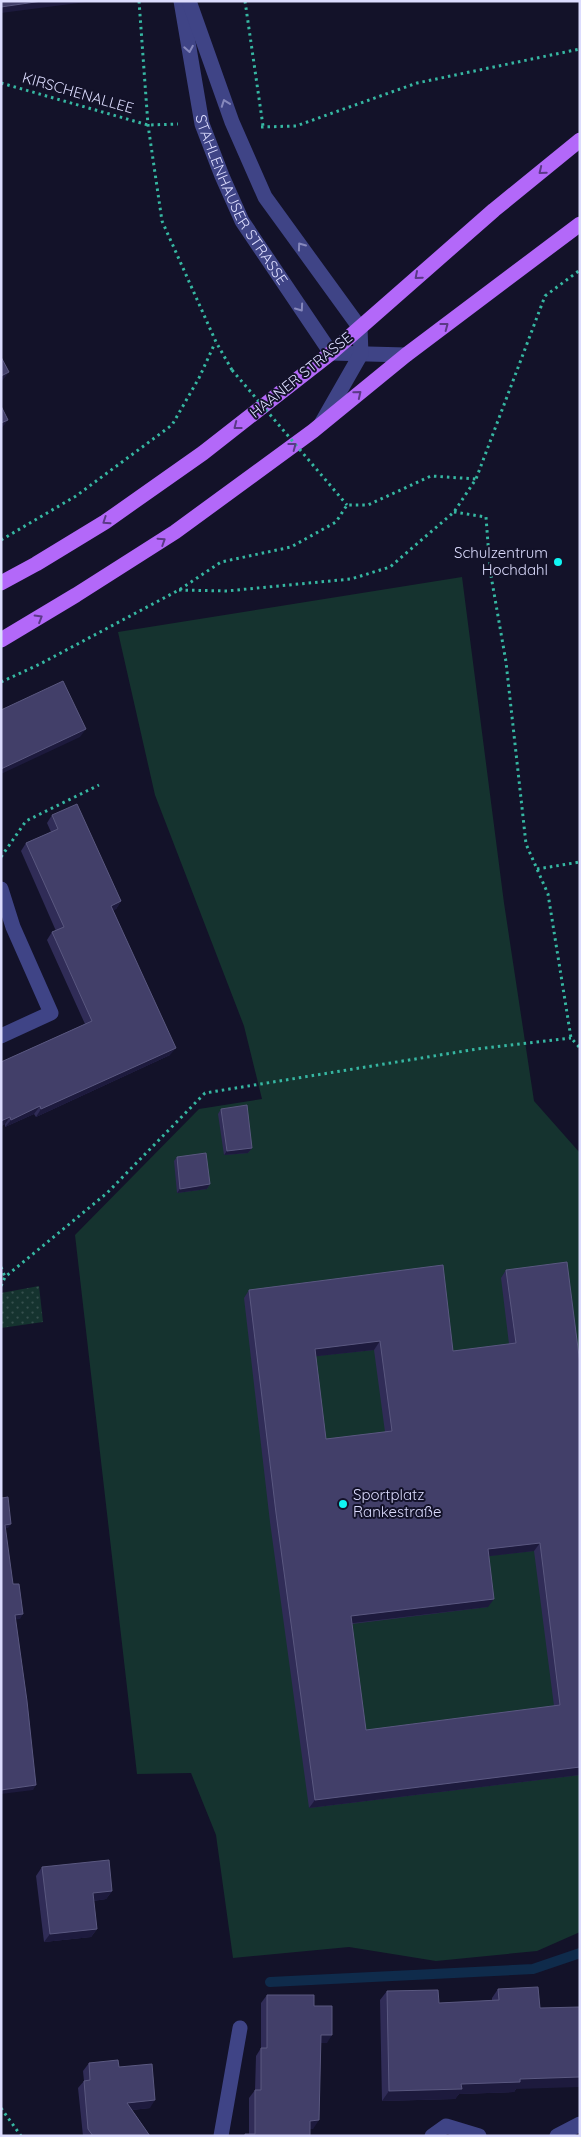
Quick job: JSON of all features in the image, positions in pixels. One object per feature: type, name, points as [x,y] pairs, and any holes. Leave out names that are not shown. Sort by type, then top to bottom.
[{"type":"main road","name":"HAANER STRASSE","points":[[1,583],[105,522],[202,453],[332,353],[494,210],[580,140]]},
{"type":"main road","points":[[1,640],[175,532],[320,425],[406,355],[580,224]]},
{"type":"street","name":"STAHLENHAUSER STRASSE","points":[[181,1],[202,124],[222,176],[242,221],[332,353]]},
{"type":"street","name":"STAHLENHAUSER STRASSE","points":[[189,1],[232,122],[265,197],[360,328]]},
{"type":"street","points":[[320,425],[361,354],[360,328]]},
{"type":"street","points":[[332,353],[406,355]]},
{"type":"street","points":[[1,888],[13,927],[51,1013],[1,1036]]},
{"type":"street","points":[[222,2136],[240,2028]]},
{"type":"street","points":[[557,2136],[580,2124]]},
{"type":"street","points":[[432,2136],[446,2126],[479,2136]]},
{"type":"path","points":[[139,1],[148,125],[162,221],[216,342],[232,370],[347,505],[368,505],[431,476],[476,479]]},
{"type":"path","points":[[245,1],[263,127]]},
{"type":"path","points":[[232,122],[263,127],[296,126],[417,83],[580,49]]},
{"type":"path","name":"KIRSCHENALLEE","points":[[1,83],[148,125],[202,124]]},
{"type":"path","points":[[179,590],[227,591],[351,579],[390,567],[454,512],[476,479],[545,296],[580,270]]},
{"type":"path","points":[[1,540],[76,496],[172,425],[199,378],[216,342]]},
{"type":"path","points":[[1,682],[40,664],[179,590],[221,562],[291,547],[336,522],[347,505]]},
{"type":"path","points":[[454,512],[486,517],[490,570],[506,662],[526,844],[548,894],[571,1038],[580,1048]]},
{"type":"path","points":[[1,857],[26,820],[99,785]]},
{"type":"path","points":[[537,869],[580,862]]},
{"type":"path","points":[[1,1286],[5,1277],[107,1193],[205,1093],[477,1049],[571,1038]]},
{"type":"path","points":[[1,1267],[5,1277]]},
{"type":"path","points":[[1,2108],[21,2136]]},
{"type":"green space","name":"Sportplatz Rankestraße","points":[[462,577],[504,903],[534,1101],[580,1153],[580,1932],[537,1951],[436,1961],[349,1947],[233,1958],[216,1835],[191,1773],[137,1774],[75,1235],[199,1109],[262,1099],[244,1026],[155,795],[118,632]]},
{"type":"green space","points":[[39,1286],[43,1322],[1,1328],[1,1293]]},
{"type":"building","points":[[1,1],[42,1],[1,7]]},
{"type":"building","points":[[1,357],[9,372],[1,376]]},
{"type":"building","points":[[1,406],[8,420],[1,423]]},
{"type":"building","points":[[63,681],[86,729],[1,769],[1,710]]},
{"type":"building","points":[[77,804],[121,901],[111,906],[176,1048],[41,1109],[40,1106],[11,1120],[10,1117],[1,1121],[1,1062],[92,1021],[52,932],[64,927],[26,843],[58,829],[52,815]]},
{"type":"building","points":[[247,1105],[252,1148],[227,1151],[221,1109]]},
{"type":"building","points":[[206,1153],[210,1184],[180,1189],[177,1157]]},
{"type":"building","points":[[567,1262],[580,1364],[580,1767],[315,1800],[276,1513],[249,1290],[443,1265],[453,1351],[516,1343],[506,1270]],"holes":[[[380,1341],[392,1431],[326,1439],[315,1349]],[[540,1543],[560,1705],[366,1730],[351,1616],[494,1599],[488,1549]]]},
{"type":"building","points":[[1,1495],[2,1498],[8,1497],[11,1524],[5,1525],[13,1584],[19,1584],[23,1614],[15,1615],[36,1785],[1,1790]]},
{"type":"building","points":[[109,1860],[112,1891],[93,1893],[97,1929],[50,1934],[42,1867]]},
{"type":"building","points":[[538,1987],[540,2008],[580,2007],[580,2077],[520,2079],[520,2082],[461,2084],[462,2089],[389,2091],[387,1991],[438,1990],[439,2003],[499,2000],[498,1989]]},
{"type":"building","points":[[267,1995],[314,1995],[314,2006],[332,2006],[332,2035],[321,2035],[319,2120],[310,2121],[310,2136],[245,2136],[245,2134],[255,2134],[255,2090],[261,2090],[261,2048],[267,2048]]},
{"type":"building","points":[[118,2060],[119,2067],[152,2064],[155,2100],[127,2103],[150,2136],[93,2136],[88,2129],[84,2081],[90,2080],[89,2063]]},
{"type":"waterway","points":[[270,1982],[533,1969],[580,1953]]},
{"type":"place","name":"Schulzentrum Hochdahl","points":[[558,562]]},
{"type":"place","name":"Sportplatz Rankestraße","points":[[343,1504]]}]
